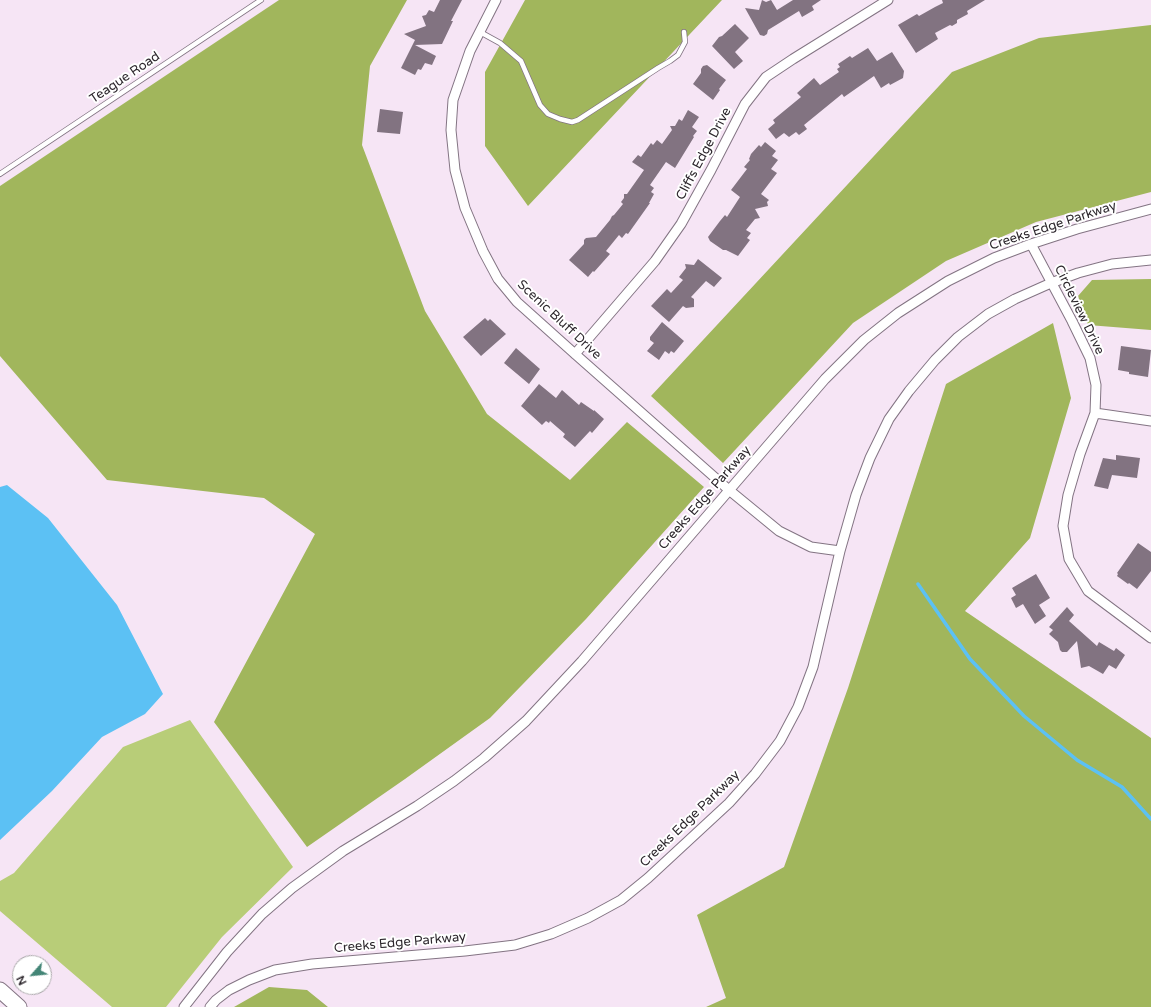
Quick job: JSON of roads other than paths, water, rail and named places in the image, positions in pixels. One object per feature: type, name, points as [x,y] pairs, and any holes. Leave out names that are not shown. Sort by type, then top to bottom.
[{"type":"main road","points":[[0,990],[19,1007]]},
{"type":"street","name":"Scenic Bluff Drive","points":[[496,0],[470,51],[453,100],[452,136],[455,170],[465,208],[483,251],[498,278],[517,302],[729,490],[779,531],[811,546],[840,552]]},
{"type":"street","name":"Cliffs Edge Drive","points":[[575,354],[654,261],[682,224],[745,104],[766,77],[792,59],[888,0]]},
{"type":"street","name":"Creeks Edge Parkway","points":[[184,1007],[226,952],[262,914],[292,888],[343,851],[417,806],[454,781],[484,758],[526,721],[582,661],[825,379],[864,340],[898,313],[948,281],[994,258],[1077,229],[1151,209]]},
{"type":"street","name":"Circleview Drive","points":[[1032,244],[1090,358],[1096,385],[1095,413],[1080,454],[1068,495],[1063,526],[1069,559],[1088,592],[1151,638]]},
{"type":"street","name":"Creeks Edge Parkway","points":[[210,1007],[216,1000],[229,990],[249,980],[276,970],[312,964],[465,951],[515,945],[551,934],[588,918],[621,900],[654,873],[729,804],[755,774],[780,741],[798,707],[812,667],[840,552],[856,495],[870,458],[889,419],[909,391],[958,337],[988,314],[1015,299],[1051,282],[1078,273],[1112,264],[1151,260]]},
{"type":"street","points":[[1095,413],[1151,421]]},
{"type":"lane","name":"Teague Road","points":[[0,174],[261,0]]},
{"type":"lane","points":[[480,32],[500,43],[521,61],[540,105],[548,114],[572,122],[578,120],[678,55],[685,42],[684,32]]},
{"type":"water","points":[[7,485],[48,518],[117,605],[163,694],[145,714],[102,737],[52,791],[0,840],[0,487]]},
{"type":"waterway","points":[[918,584],[970,659],[1024,716],[1077,760],[1122,787],[1151,819]]}]
